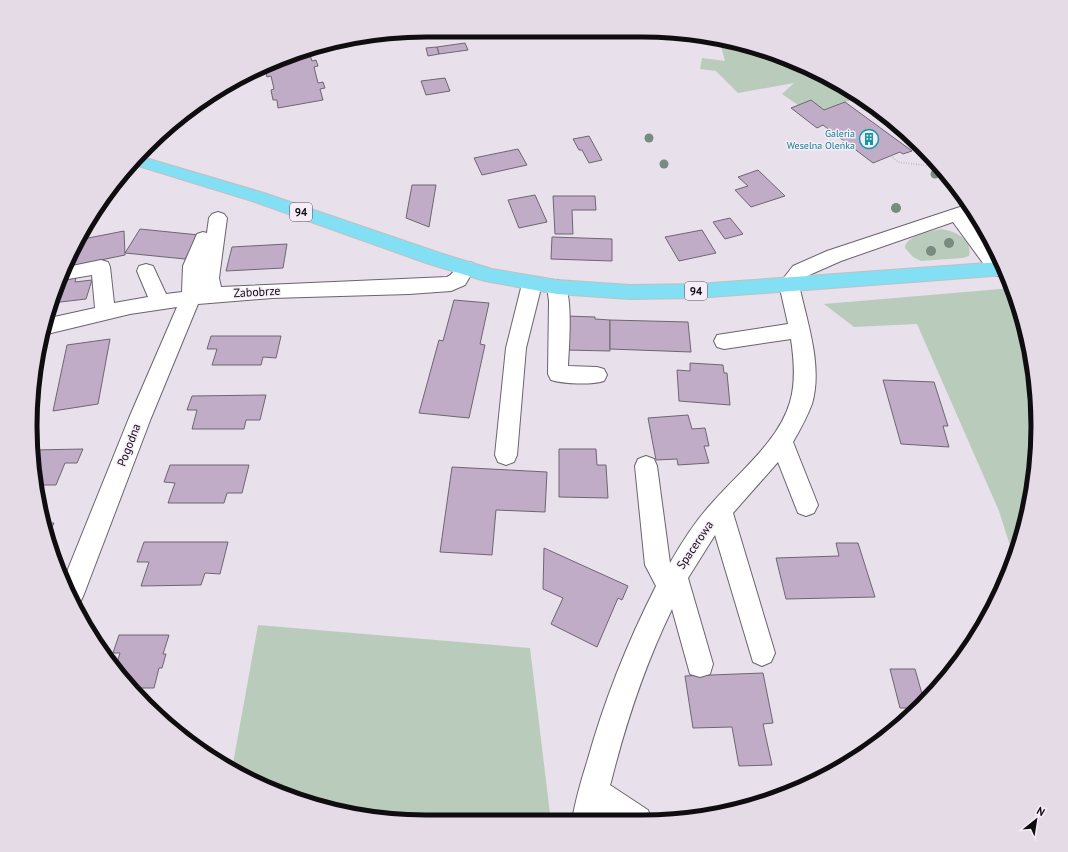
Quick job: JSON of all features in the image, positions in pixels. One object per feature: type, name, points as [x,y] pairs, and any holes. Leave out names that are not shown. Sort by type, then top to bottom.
[{"type":"main road","name":"94","points":[[141,162],[258,197],[434,258],[492,276],[532,284],[630,292],[697,291],[998,269]]},
{"type":"street","points":[[789,284],[800,271],[834,256],[964,211],[988,249]]},
{"type":"street","points":[[212,295],[210,278],[218,218]]},
{"type":"street","name":"Pogodna","points":[[73,589],[140,418],[190,298],[192,266],[203,238]]},
{"type":"street","points":[[69,273],[101,267],[105,312]]},
{"type":"street","name":"Zabobrze","points":[[50,325],[105,312],[158,302],[212,295],[272,291],[409,287],[450,284],[458,280],[466,268]]},
{"type":"street","points":[[146,271],[157,294],[158,302]]},
{"type":"street","points":[[506,455],[516,348],[532,284]]},
{"type":"street","name":"Spacerowa","points":[[588,815],[600,762],[632,668],[649,626],[672,580],[707,526],[781,441],[792,425],[801,403],[805,381],[798,330],[789,284]]},
{"type":"street","points":[[557,287],[559,297],[558,374],[597,375]]},
{"type":"street","points":[[724,341],[798,330]]},
{"type":"street","points":[[781,441],[806,505]]},
{"type":"street","points":[[646,466],[657,565],[672,580],[700,664]]},
{"type":"street","points":[[720,510],[762,653]]},
{"type":"street","points":[[594,792],[628,815]]},
{"type":"path","points":[[891,156],[898,162],[930,166]]},
{"type":"green space","points":[[720,45],[767,58],[814,77],[837,89],[866,108],[851,100],[824,110],[811,100],[798,105],[782,94],[794,83],[738,93],[716,71],[700,69],[702,58],[725,61]]},
{"type":"green space","points":[[941,229],[962,237],[966,241],[970,250],[969,256],[963,258],[921,261],[913,257],[905,248],[909,240],[914,237]]},
{"type":"green space","points":[[1005,289],[1018,325],[1024,350],[1028,375],[1031,426],[1028,477],[1024,502],[1011,548],[999,511],[917,324],[854,327],[824,304]]},
{"type":"green space","points":[[258,625],[530,648],[550,815],[426,815],[375,812],[350,808],[325,802],[277,785],[233,764]]},
{"type":"building","points":[[465,43],[468,50],[439,54],[437,47]]},
{"type":"building","points":[[437,47],[439,54],[428,56],[426,48]]},
{"type":"building","points":[[310,55],[312,61],[316,60],[318,66],[314,67],[318,83],[323,82],[325,88],[320,89],[323,100],[278,108],[277,100],[273,100],[271,90],[274,89],[271,76],[267,77],[266,72]]},
{"type":"building","points":[[445,78],[450,91],[426,95],[421,81]]},
{"type":"building","name":"Galeria Weselna Oleńka","points":[[811,100],[824,110],[845,102],[912,151],[903,154],[900,152],[873,163],[823,125],[817,128],[791,108]]},
{"type":"building","points":[[589,136],[602,160],[589,163],[582,150],[579,150],[573,139]]},
{"type":"building","points":[[518,149],[527,165],[482,175],[474,158]]},
{"type":"building","points":[[758,170],[785,196],[751,207],[735,190],[748,186],[738,177]]},
{"type":"building","points":[[412,185],[436,185],[429,227],[406,218]]},
{"type":"building","points":[[535,195],[547,222],[519,228],[508,200]]},
{"type":"building","points":[[553,196],[595,196],[596,210],[572,210],[573,234],[555,234]]},
{"type":"building","points":[[730,218],[743,234],[725,239],[713,222]]},
{"type":"building","points":[[140,229],[199,235],[185,259],[125,253]]},
{"type":"building","points":[[702,230],[716,253],[679,261],[665,237]]},
{"type":"building","points":[[124,231],[125,255],[72,266],[85,239]]},
{"type":"building","points":[[552,237],[612,239],[612,261],[551,259]]},
{"type":"building","points":[[287,244],[283,268],[226,271],[232,247]]},
{"type":"building","points":[[76,278],[75,282],[92,280],[86,299],[58,302],[66,279]]},
{"type":"building","points":[[454,300],[489,303],[480,344],[485,345],[469,418],[419,413],[439,340],[443,341]]},
{"type":"building","points":[[566,316],[595,317],[595,319],[610,320],[610,351],[565,350]]},
{"type":"building","points":[[610,320],[688,322],[691,352],[610,349]]},
{"type":"building","points":[[211,336],[281,336],[276,358],[263,357],[261,365],[212,365],[217,349],[207,349]]},
{"type":"building","points":[[110,339],[98,404],[53,411],[67,345]]},
{"type":"building","points":[[690,363],[723,365],[724,373],[727,373],[730,405],[679,401],[677,370],[690,371]]},
{"type":"building","points":[[883,380],[934,382],[948,426],[943,426],[949,447],[901,444]]},
{"type":"building","points":[[266,395],[260,420],[246,420],[244,429],[192,429],[197,410],[187,410],[192,396]]},
{"type":"building","points":[[688,415],[692,429],[705,428],[709,446],[704,446],[709,463],[678,465],[677,459],[656,460],[648,418]]},
{"type":"building","points":[[83,449],[77,463],[65,463],[56,485],[41,485],[38,450]]},
{"type":"building","points":[[559,449],[596,449],[597,465],[606,465],[608,498],[559,497]]},
{"type":"building","points":[[170,465],[249,465],[242,493],[227,493],[224,503],[168,503],[175,483],[164,482]]},
{"type":"building","points":[[452,467],[547,472],[545,512],[496,510],[492,555],[440,552]]},
{"type":"building","points":[[49,523],[54,523],[51,530]]},
{"type":"building","points":[[144,542],[228,542],[220,574],[205,573],[201,585],[141,586],[149,562],[137,562]]},
{"type":"building","points":[[836,543],[858,543],[875,597],[786,599],[776,558],[839,556]]},
{"type":"building","points":[[544,548],[628,586],[622,600],[618,598],[597,647],[551,624],[563,598],[543,589]]},
{"type":"building","points":[[119,635],[169,635],[163,654],[166,654],[162,668],[159,668],[154,688],[139,688],[117,663],[120,653],[113,653]]},
{"type":"building","points":[[890,669],[915,669],[922,695],[909,708],[900,708]]},
{"type":"building","points":[[763,673],[773,723],[763,724],[772,765],[739,766],[732,727],[693,728],[685,676]]},
{"type":"place","name":"Galeria Weselna Oleńka","points":[[869,139]]}]
